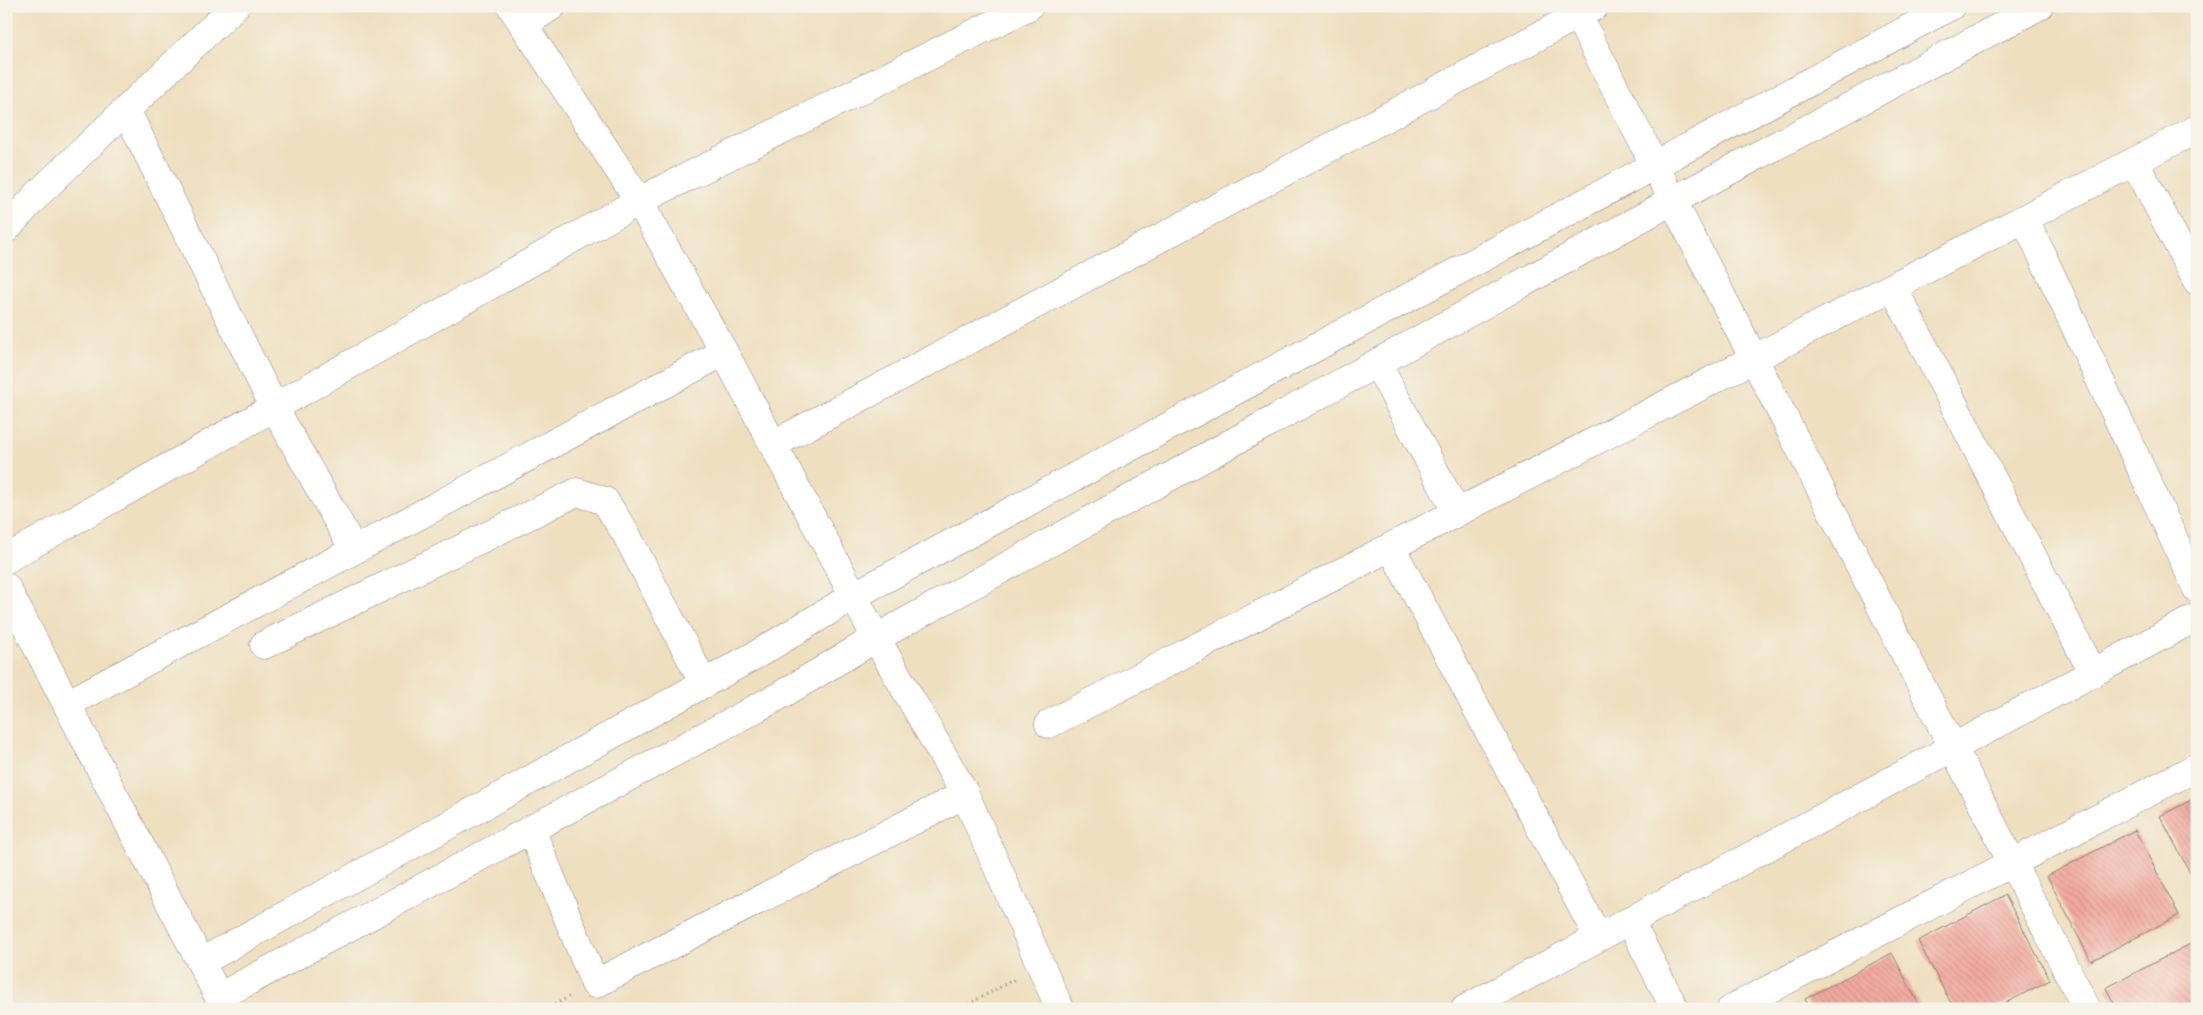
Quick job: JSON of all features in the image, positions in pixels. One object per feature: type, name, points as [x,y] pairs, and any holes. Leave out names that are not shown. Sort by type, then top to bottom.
[{"type":"street","points":[[6,229],[40,192],[235,6]]},
{"type":"street","points":[[552,6],[517,16],[639,201],[724,352],[855,595],[876,638],[965,794],[1060,1009]]},
{"type":"street","points":[[6,560],[639,201],[1029,6]]},
{"type":"street","points":[[201,962],[704,684],[855,595],[1951,6]]},
{"type":"street","points":[[6,586],[222,1003],[531,829],[781,694],[876,638],[1674,200],[2039,6]]},
{"type":"street","points":[[774,444],[1582,9],[1655,164],[2087,1009]]},
{"type":"street","points":[[126,110],[274,408],[354,550]]},
{"type":"street","points":[[1049,724],[2197,130]]},
{"type":"street","points":[[2134,162],[2197,281]]},
{"type":"street","points":[[2025,219],[2197,589]]},
{"type":"street","points":[[1893,287],[2093,673]]},
{"type":"street","points":[[67,704],[724,352]]},
{"type":"street","points":[[1377,363],[1457,513]]},
{"type":"street","points":[[264,645],[577,492],[605,501],[626,534],[704,684]]},
{"type":"street","points":[[1391,547],[1598,937]]},
{"type":"street","points":[[1465,1009],[2197,618]]},
{"type":"street","points":[[1731,1009],[2197,767]]},
{"type":"street","points":[[531,829],[595,984],[965,794]]},
{"type":"street","points":[[1630,921],[1675,1009]]},
{"type":"path","points":[[960,1009],[1040,965]]},
{"type":"building","points":[[2197,797],[2197,886],[2160,816]]},
{"type":"building","points":[[2135,830],[2179,915],[2091,961],[2047,876]]},
{"type":"building","points":[[2005,895],[2050,980],[1994,1009],[1954,1009],[1918,941]]},
{"type":"building","points":[[2194,942],[2197,949],[2197,1009],[2117,1009],[2106,988]]},
{"type":"building","points":[[1892,953],[1921,1009],[1810,1009],[1805,999]]}]
